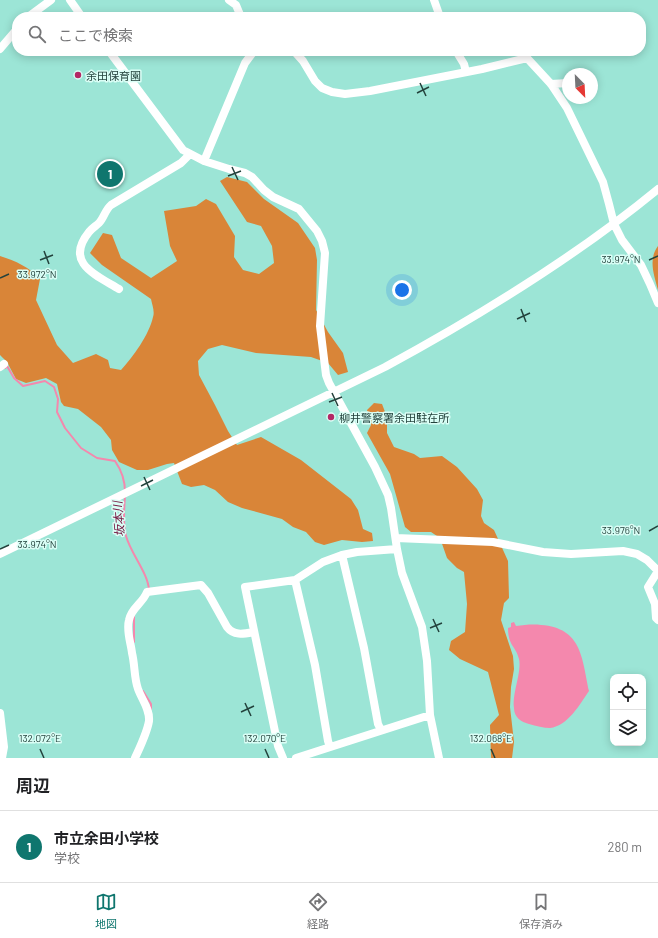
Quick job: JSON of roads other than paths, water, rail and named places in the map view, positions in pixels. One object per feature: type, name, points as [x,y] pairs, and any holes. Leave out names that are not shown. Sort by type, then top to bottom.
[{"type":"street","points":[[35,12],[51,0]]},
{"type":"street","points":[[70,0],[78,12]]},
{"type":"street","points":[[229,0],[236,5],[239,12]]},
{"type":"street","points":[[434,0],[438,12]]},
{"type":"street","points":[[0,49],[12,35]]},
{"type":"street","points":[[113,56],[183,150],[204,161],[245,173],[252,177],[264,190],[299,209],[317,230],[325,253],[320,326],[326,375],[375,467],[388,495],[402,573],[422,627],[427,661],[430,715],[439,758]]},
{"type":"street","points":[[204,161],[249,56]]},
{"type":"street","points":[[298,56],[315,82],[322,88],[332,92],[345,94],[370,92],[502,65],[527,58],[551,84],[567,108],[603,182],[614,224],[622,240],[641,265],[658,304]]},
{"type":"street","points":[[459,56],[464,64],[466,72]]},
{"type":"street","points":[[551,84],[562,83]]},
{"type":"street","points":[[119,289],[91,272],[81,261],[80,256],[82,244],[88,232],[99,223],[106,210],[111,205],[181,162],[190,154]]},
{"type":"street","points":[[0,554],[385,367],[479,315],[558,264],[614,224],[658,189]]},
{"type":"street","points":[[396,538],[493,542],[543,552],[571,554],[623,552],[637,554],[647,560],[658,571],[648,587],[656,604],[656,618],[658,620]]},
{"type":"street","points":[[283,758],[278,746],[245,587],[294,580],[324,562],[342,555],[357,552],[397,549]]},
{"type":"street","points":[[342,555],[364,648],[378,724],[381,730]]},
{"type":"street","points":[[294,580],[315,665],[330,747]]},
{"type":"street","points":[[135,758],[149,721],[146,704],[138,689],[135,677],[128,629],[129,619],[133,610],[146,596],[147,592],[201,585],[208,593],[226,627],[230,631],[235,634],[254,632]]},
{"type":"street","points":[[0,713],[4,740],[2,758]]},
{"type":"street","points":[[296,758],[430,715]]},
{"type":"waterway","name":"坂本川","points":[[5,368],[7,366],[14,378],[23,386],[45,381],[54,387],[58,399],[57,412],[65,428],[81,448],[97,458],[115,461],[123,476],[125,492]]},
{"type":"waterway","name":"坂本川","points":[[125,496],[124,522],[126,536],[128,543],[146,577],[149,590]]},
{"type":"waterway","name":"坂本川","points":[[134,615],[134,642]]},
{"type":"waterway","name":"坂本川","points":[[143,691],[151,704],[151,709]]},
{"type":"place","name":"余田保育園","points":[[78,75]]},
{"type":"place","name":"市立余田小学校","points":[[110,174]]},
{"type":"place","name":"柳井警察署余田駐在所","points":[[331,417]]}]
